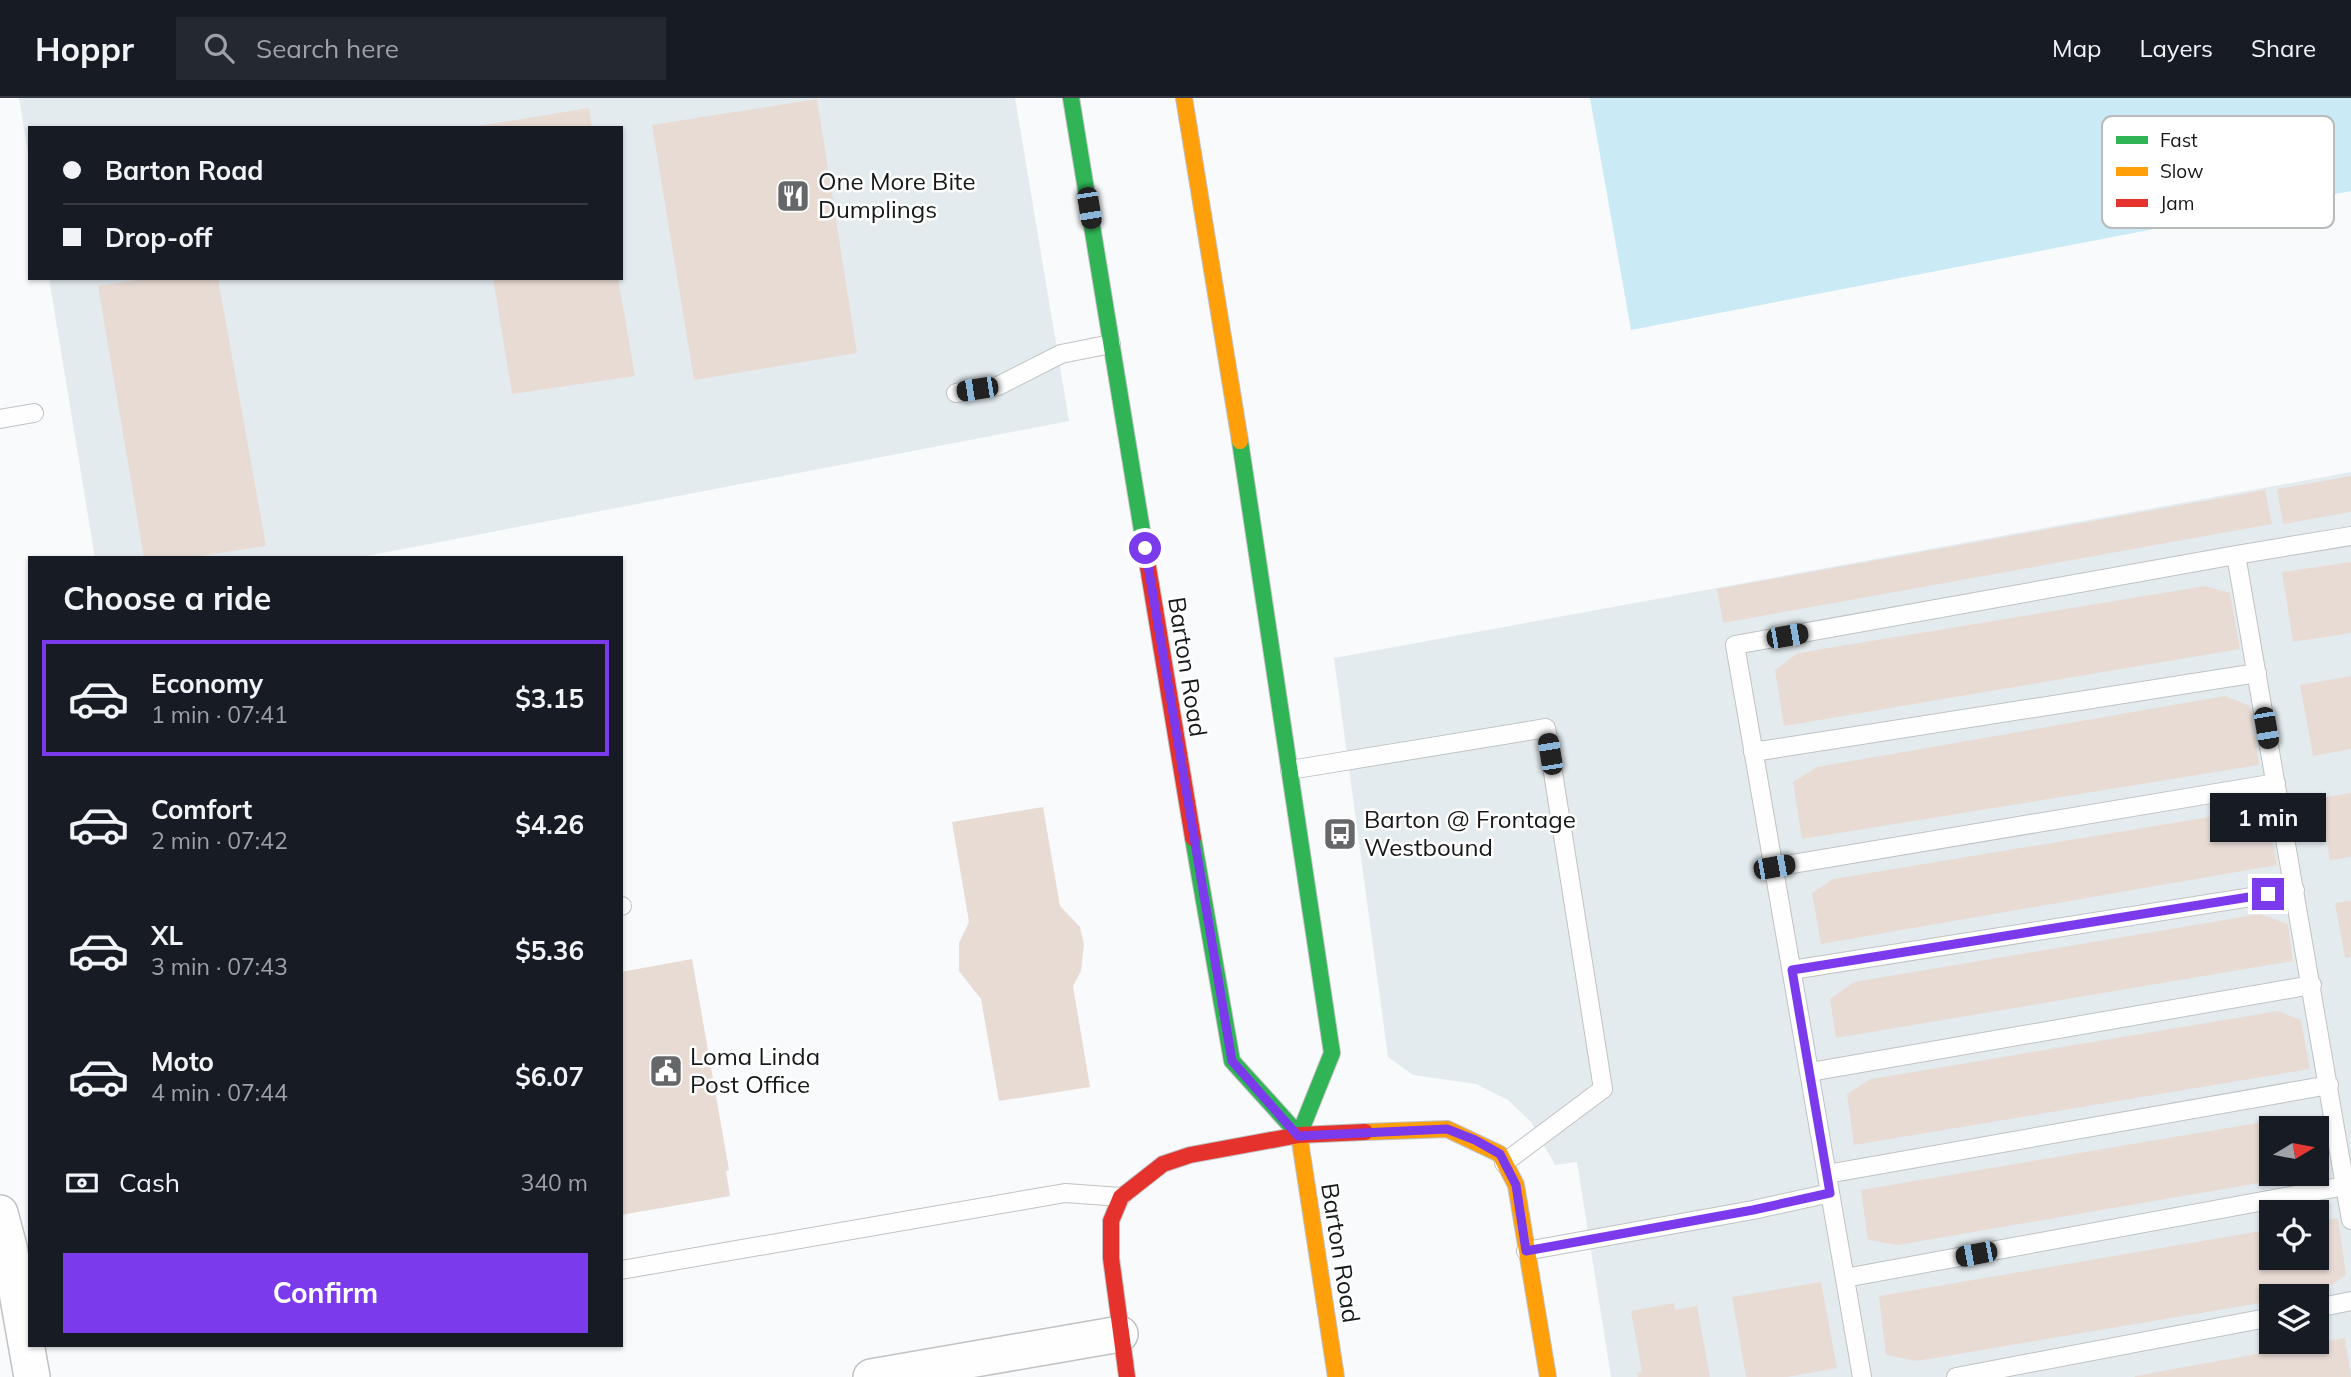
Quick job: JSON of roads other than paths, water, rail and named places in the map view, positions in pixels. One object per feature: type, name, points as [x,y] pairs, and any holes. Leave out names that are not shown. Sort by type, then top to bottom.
[{"type":"main road","name":"Barton Road","points":[[1071,98],[1232,1061],[1298,1136],[1336,1377]]},
{"type":"main road","points":[[1184,98],[1262,576],[1332,1053],[1298,1136]]},
{"type":"main road","points":[[1127,1377],[1111,1258],[1111,1220],[1121,1197],[1163,1164],[1190,1155],[1298,1136],[1447,1129],[1500,1154],[1516,1185],[1548,1377]]},
{"type":"street","points":[[0,1213],[9,1247],[32,1377]]},
{"type":"street","points":[[879,1376],[1120,1334]]},
{"type":"lane","points":[[956,393],[998,386],[1061,354],[1111,344]]},
{"type":"lane","points":[[0,419],[34,412]]},
{"type":"lane","points":[[1862,1377],[1735,645],[2351,536]]},
{"type":"lane","points":[[2236,555],[2348,1182],[2351,1220]]},
{"type":"lane","points":[[1754,752],[2257,673]]},
{"type":"lane","points":[[1290,770],[1546,728],[1604,1089],[1504,1163]]},
{"type":"lane","points":[[1774,867],[2276,783]]},
{"type":"lane","points":[[1792,970],[2295,890]]},
{"type":"lane","points":[[1810,1072],[2312,985]]},
{"type":"lane","points":[[1827,1174],[2329,1085]]},
{"type":"lane","points":[[1845,1278],[2348,1182]]},
{"type":"lane","points":[[623,1270],[1065,1193],[1121,1197]]},
{"type":"lane","points":[[1526,1251],[1753,1210],[1830,1193]]},
{"type":"lane","points":[[2329,1306],[2351,1301]]},
{"type":"lane","points":[[1956,1377],[2259,1319]]},
{"type":"place","name":"One More Bite Dumplings","points":[[793,196]]},
{"type":"place","name":"Barton @ Frontage Westbound","points":[[1340,834]]},
{"type":"place","name":"Loma Linda Post Office","points":[[666,1071]]}]
